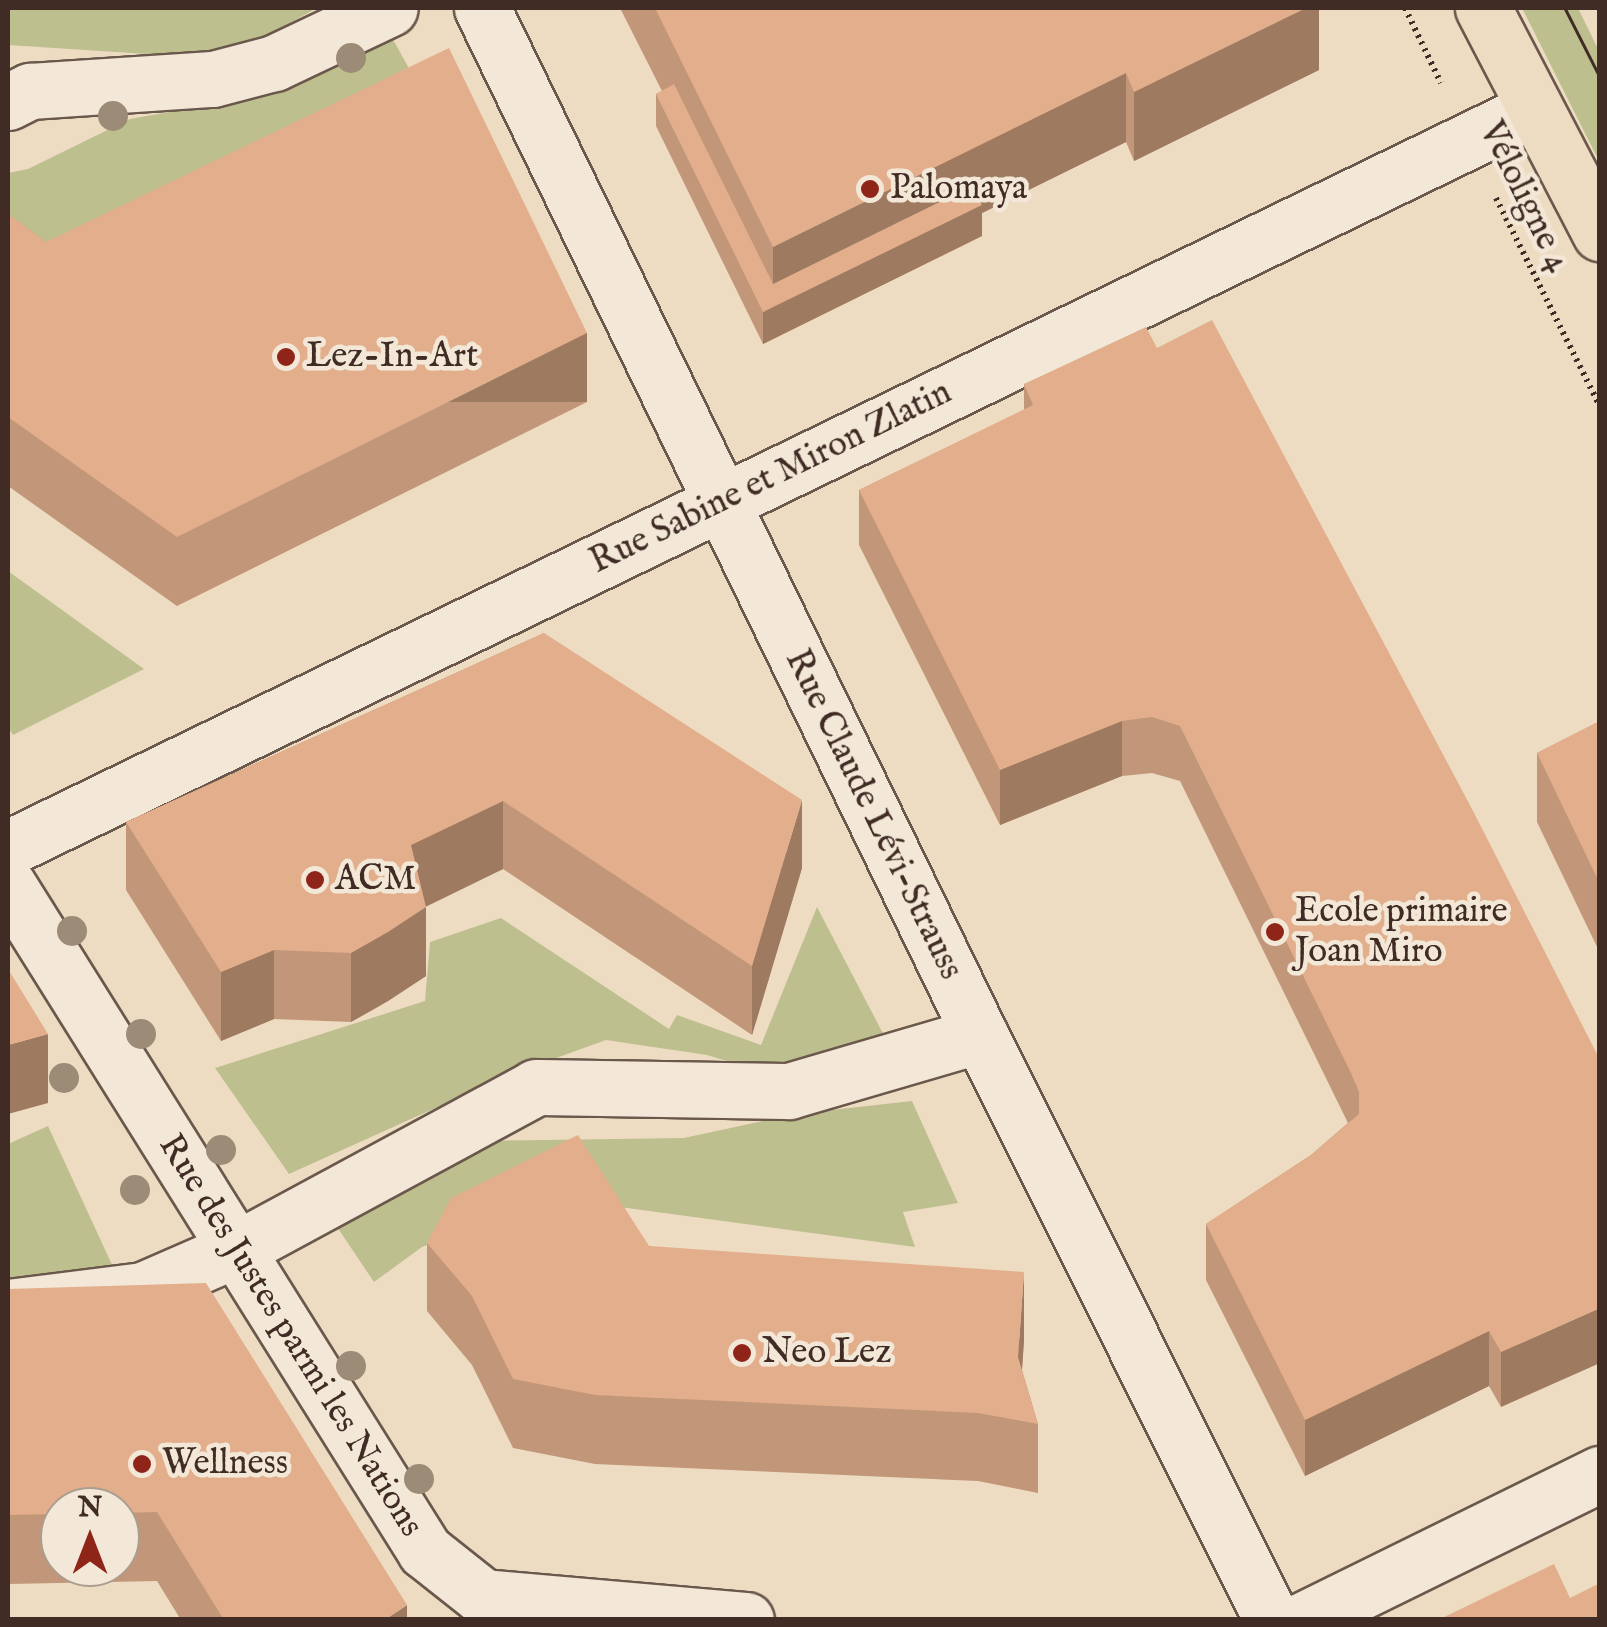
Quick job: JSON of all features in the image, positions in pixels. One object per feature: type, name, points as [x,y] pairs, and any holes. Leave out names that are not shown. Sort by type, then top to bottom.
[{"type":"main road","points":[[1482,8],[1600,233]]},
{"type":"street","points":[[8,102],[30,91],[212,79],[274,63],[390,8]]},
{"type":"street","name":"Rue Claude Lévi-Strauss","points":[[482,8],[980,1035],[1272,1620]]},
{"type":"street","name":"Rue Sabine et Miron Zlatin","points":[[8,848],[1534,110]]},
{"type":"street","name":"Rue des Justes parmi les Nations","points":[[8,885],[425,1552],[483,1597],[746,1620]]},
{"type":"street","points":[[8,1307],[143,1290],[237,1250],[536,1088],[789,1091],[980,1035]]},
{"type":"street","points":[[1303,1620],[1600,1474]]},
{"type":"path","name":"Véloligne 4","points":[[1404,8],[1600,407]]},
{"type":"green space","points":[[8,8],[317,8],[224,59],[8,45]]},
{"type":"green space","points":[[1522,8],[1578,8],[1599,51],[1599,161]]},
{"type":"green space","points":[[389,32],[435,116],[8,278],[8,173],[28,169],[130,119],[278,93]]},
{"type":"green space","points":[[8,571],[144,669],[13,735],[8,727]]},
{"type":"green space","points":[[817,907],[889,1045],[788,1080],[707,1055],[606,1040],[504,1077],[289,1174],[215,1068],[425,1001],[430,942],[501,918],[669,1029],[677,1015],[761,1045]]},
{"type":"green space","points":[[912,1101],[958,1203],[903,1212],[915,1247],[553,1198],[422,1247],[374,1282],[335,1224],[470,1141],[684,1138],[795,1114]]},
{"type":"green space","points":[[48,1126],[114,1269],[8,1284],[8,1144]]},
{"type":"building","name":"Palomaya","points":[[655,8],[1306,8],[1134,92],[1126,73],[773,247]]},
{"type":"building","name":"Lez-In-Art","points":[[449,48],[587,333],[177,537],[8,417],[8,214],[46,242]]},
{"type":"building","points":[[674,84],[773,284],[972,186],[982,205],[763,312],[656,94]]},
{"type":"building","name":"Ecole primaire Joan Miro","points":[[1212,320],[1472,809],[1600,1060],[1600,1308],[1501,1352],[1489,1331],[1305,1420],[1206,1224],[1311,1155],[1359,1114],[1359,1092],[1351,1073],[1180,726],[1152,717],[1122,721],[1000,770],[859,490],[1033,405],[1024,384],[1146,327],[1157,348]]},
{"type":"building","name":"ACM","points":[[544,633],[802,800],[752,966],[503,801],[411,845],[426,907],[388,932],[351,953],[274,950],[221,972],[126,822]]},
{"type":"building","points":[[1600,721],[1600,884],[1537,753]]},
{"type":"building","points":[[8,969],[48,1034],[8,1045]]},
{"type":"building","points":[[578,1135],[649,1246],[1024,1272],[1018,1357],[1038,1424],[978,1413],[595,1395],[513,1379],[472,1296],[427,1243],[451,1198]]},
{"type":"building","name":"Wellness","points":[[206,1283],[407,1605],[385,1620],[224,1620],[157,1512],[140,1512],[140,1487],[40,1487],[40,1514],[8,1515],[8,1289]]},
{"type":"building","points":[[1554,1564],[1570,1598],[1600,1583],[1600,1620],[1438,1620]]},
{"type":"tram line","points":[[1565,8],[1600,77]]},
{"type":"place","name":"Palomaya","points":[[870,189]]},
{"type":"place","name":"Lez-In-Art","points":[[286,357]]},
{"type":"place","name":"ACM","points":[[315,880]]},
{"type":"place","name":"Ecole primaire Joan Miro","points":[[1275,932]]},
{"type":"place","name":"Neo Lez","points":[[742,1353]]},
{"type":"place","name":"Wellness","points":[[142,1464]]}]
